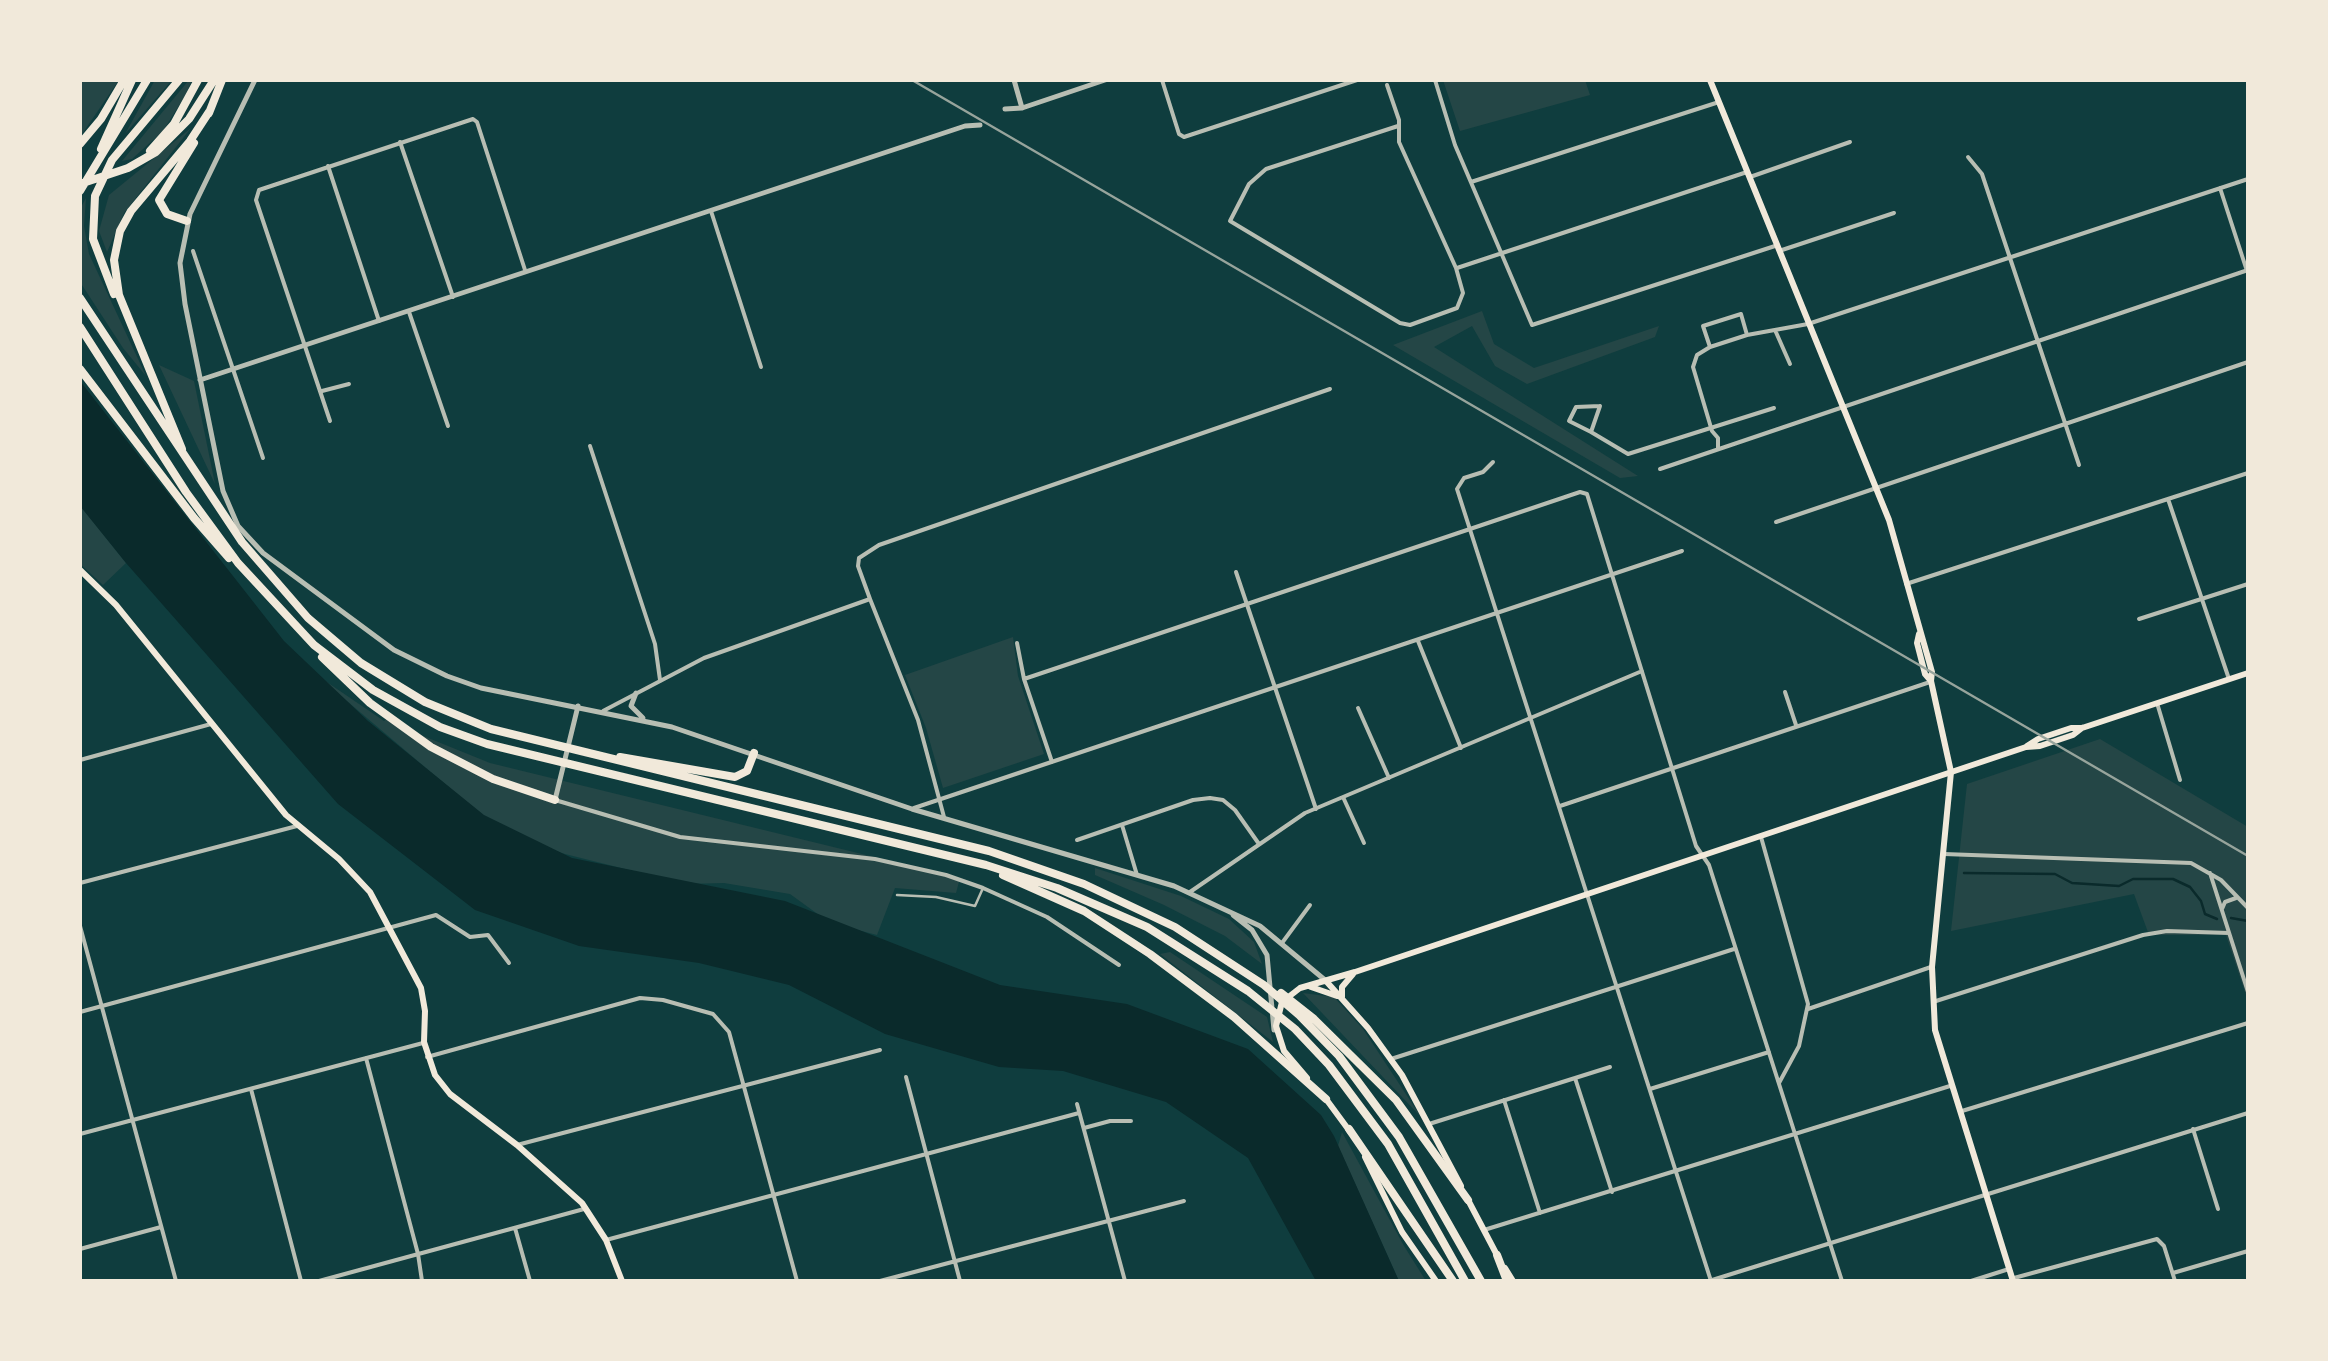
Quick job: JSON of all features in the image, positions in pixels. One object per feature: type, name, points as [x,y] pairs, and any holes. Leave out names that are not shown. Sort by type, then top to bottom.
[{"type":"highway","points":[[80,144],[106,113],[124,80]]},
{"type":"highway","points":[[80,188],[132,80]]},
{"type":"highway","points":[[80,188],[146,80]]},
{"type":"highway","points":[[179,80],[109,164],[92,207],[92,228],[96,250],[177,432],[184,458]]},
{"type":"highway","points":[[113,174],[164,137],[198,80]]},
{"type":"highway","points":[[80,188],[145,159],[169,141],[196,110],[214,80]]},
{"type":"highway","points":[[187,221],[164,212],[160,196],[197,138],[222,80]]},
{"type":"highway","points":[[142,352],[116,284],[117,242],[131,211],[209,112]]},
{"type":"highway","points":[[80,298],[184,458],[258,562],[308,618],[362,663],[403,690],[458,717],[514,736],[904,828],[1014,859],[1131,904],[1194,938],[1301,1012],[1396,1100],[1468,1200]]},
{"type":"highway","points":[[80,327],[193,503],[263,591]]},
{"type":"highway","points":[[80,370],[194,518],[338,676],[416,738],[477,772],[556,800]]},
{"type":"highway","points":[[296,627],[373,690],[418,716],[475,740],[962,858],[1102,906],[1190,952],[1248,990],[1295,1030],[1346,1084],[1374,1124],[1465,1281]]},
{"type":"highway","points":[[586,754],[734,777],[748,771],[754,753]]},
{"type":"highway","points":[[962,858],[1067,902],[1118,931],[1217,1004],[1326,1098]]},
{"type":"highway","points":[[1301,1012],[1386,1116],[1481,1281]]},
{"type":"highway","points":[[1349,1129],[1453,1281]]},
{"type":"highway","points":[[1497,1255],[1510,1281]]},
{"type":"main road","points":[[1710,80],[1892,528],[1919,633],[1917,644],[1951,772],[1932,967],[1936,1036],[2012,1280]]},
{"type":"main road","points":[[80,570],[116,605],[297,826],[360,880],[421,988],[424,1042],[435,1075],[450,1094],[517,1146],[586,1208],[606,1240],[622,1281]]},
{"type":"main road","points":[[1436,1281],[1402,1232],[1349,1129],[1284,1051],[1276,1026],[1278,1010],[1287,996],[1300,988],[2026,747],[2057,741],[2082,728],[2248,673]]},
{"type":"main road","points":[[1346,1002],[1342,987],[1354,972]]},
{"type":"main road","points":[[1325,980],[1392,1059],[1497,1255]]},
{"type":"main road","points":[[1300,988],[1324,990],[1346,1002]]},
{"type":"street","points":[[255,80],[187,221],[180,250],[180,277],[219,473],[228,505],[256,548],[385,643],[430,670],[481,688],[646,720],[912,809],[1190,892],[1249,920],[1325,980]]},
{"type":"street","points":[[1014,80],[1022,108]]},
{"type":"street","points":[[1005,110],[1022,108],[1104,80]]},
{"type":"street","points":[[1162,80],[1182,136],[1356,80]]},
{"type":"street","points":[[1435,80],[1455,144],[1532,325],[1894,213]]},
{"type":"street","points":[[1386,82],[1399,120],[1399,142],[1463,292],[1462,304],[1457,308],[1406,325],[1230,220],[1249,184],[1266,169],[1398,126]]},
{"type":"street","points":[[1471,182],[1719,102]]},
{"type":"street","points":[[1013,114],[1022,108]]},
{"type":"street","points":[[330,421],[259,208],[259,190],[473,119],[526,273]]},
{"type":"street","points":[[965,126],[972,120]]},
{"type":"street","points":[[200,380],[965,126],[980,125]]},
{"type":"street","points":[[400,142],[453,297]]},
{"type":"street","points":[[1456,268],[1850,142]]},
{"type":"street","points":[[1968,158],[1982,174],[2079,465]]},
{"type":"street","points":[[328,166],[379,322]]},
{"type":"street","points":[[1717,445],[1718,438],[1712,430],[1693,367],[1698,355],[1710,347],[1748,335],[1808,324],[2248,179]]},
{"type":"street","points":[[1660,469],[1717,445],[2248,271],[2220,188]]},
{"type":"street","points":[[710,211],[761,368]]},
{"type":"street","points":[[193,252],[262,458]]},
{"type":"street","points":[[409,312],[448,426]]},
{"type":"street","points":[[1710,347],[1703,326],[1741,314],[1748,335]]},
{"type":"street","points":[[1775,330],[1790,364]]},
{"type":"street","points":[[1776,522],[2248,362]]},
{"type":"street","points":[[322,391],[349,384]]},
{"type":"street","points":[[945,819],[918,720],[870,600],[859,558],[879,545],[1330,389]]},
{"type":"street","points":[[1591,432],[1600,406],[1576,407],[1569,421],[1628,454],[1774,408]]},
{"type":"street","points":[[590,446],[654,644],[660,680]]},
{"type":"street","points":[[1493,462],[1458,485],[1710,1281],[2248,1112]]},
{"type":"street","points":[[1906,584],[2248,472]]},
{"type":"street","points":[[1024,680],[1580,492],[1587,494],[1696,846],[1709,865],[1842,1281]]},
{"type":"street","points":[[2168,499],[2229,679]]},
{"type":"street","points":[[912,809],[1682,551]]},
{"type":"street","points":[[1236,572],[1316,809]]},
{"type":"street","points":[[2139,619],[2248,584]]},
{"type":"street","points":[[603,711],[704,658],[870,600]]},
{"type":"street","points":[[1417,640],[1460,748]]},
{"type":"street","points":[[1018,643],[1024,680],[1052,762]]},
{"type":"street","points":[[1190,892],[1305,812],[1642,671]]},
{"type":"street","points":[[1560,806],[1930,682]]},
{"type":"street","points":[[1785,692],[1796,726]]},
{"type":"street","points":[[636,693],[632,709],[646,720]]},
{"type":"street","points":[[2157,704],[2180,780]]},
{"type":"street","points":[[578,706],[556,800],[695,840],[856,856],[928,870],[983,888],[1047,917],[1119,964]]},
{"type":"street","points":[[1358,708],[1388,778]]},
{"type":"street","points":[[80,760],[213,724]]},
{"type":"street","points":[[1077,840],[1193,800],[1217,798],[1235,810],[1259,844]]},
{"type":"street","points":[[1343,798],[1364,843]]},
{"type":"street","points":[[1122,824],[1137,874]]},
{"type":"street","points":[[80,884],[297,826]]},
{"type":"street","points":[[1760,837],[1808,998],[1799,1046],[1779,1083]]},
{"type":"street","points":[[1944,854],[2191,864],[2210,872],[2248,908]]},
{"type":"street","points":[[2210,872],[2248,992]]},
{"type":"street","points":[[2222,909],[2225,902],[2236,898]]},
{"type":"street","points":[[1218,905],[1252,930],[1266,955],[1273,1026],[1284,1051]]},
{"type":"street","points":[[1282,943],[1310,905]]},
{"type":"street","points":[[80,1012],[436,915],[470,937],[488,935],[510,964]]},
{"type":"street","points":[[80,926],[176,1281]]},
{"type":"street","points":[[1932,1002],[2143,936],[2167,932],[2229,934]]},
{"type":"street","points":[[1392,1059],[1736,948]]},
{"type":"street","points":[[1808,1009],[1932,967]]},
{"type":"street","points":[[428,1057],[628,1000],[652,998],[714,1014],[725,1025],[797,1281]]},
{"type":"street","points":[[1958,1112],[2248,1023]]},
{"type":"street","points":[[80,1134],[424,1042]]},
{"type":"street","points":[[517,1146],[880,1050]]},
{"type":"street","points":[[1650,1089],[1769,1052]]},
{"type":"street","points":[[366,1057],[422,1281]]},
{"type":"street","points":[[1430,1124],[1610,1067]]},
{"type":"street","points":[[906,1077],[960,1281]]},
{"type":"street","points":[[1575,1078],[1612,1192]]},
{"type":"street","points":[[1484,1230],[1950,1086]]},
{"type":"street","points":[[250,1089],[302,1281]]},
{"type":"street","points":[[1504,1100],[1540,1213]]},
{"type":"street","points":[[1077,1104],[1125,1281]]},
{"type":"street","points":[[606,1240],[1079,1112]]},
{"type":"street","points":[[1084,1128],[1110,1121],[1131,1121]]},
{"type":"street","points":[[2193,1129],[2218,1210]]},
{"type":"street","points":[[880,1281],[1184,1200]]},
{"type":"street","points":[[318,1281],[586,1208]]},
{"type":"street","points":[[80,1249],[161,1227]]},
{"type":"street","points":[[515,1227],[530,1281]]},
{"type":"street","points":[[2012,1280],[2160,1240],[2175,1281]]},
{"type":"street","points":[[2172,1272],[2248,1251]]},
{"type":"street","points":[[1972,1281],[2009,1269]]},
{"type":"lane","points":[[898,895],[936,896],[975,906],[983,888]]},
{"type":"shaded area","points":[[80,80],[119,80],[80,137]]},
{"type":"shaded area","points":[[155,80],[172,80],[125,134]]},
{"type":"shaded area","points":[[189,80],[185,96],[163,131],[132,159],[122,161]]},
{"type":"shaded area","points":[[1443,80],[1585,80],[1590,95],[1460,131]]},
{"type":"shaded area","points":[[191,128],[124,213],[107,252],[99,231],[109,195]]},
{"type":"shaded area","points":[[86,198],[84,226],[89,254],[146,376],[80,282],[80,209]]},
{"type":"shaded area","points":[[1482,311],[1494,344],[1534,368],[1659,326],[1655,337],[1527,384],[1495,366],[1472,326],[1434,347],[1638,476],[1620,478],[1393,345]]},
{"type":"shaded area","points":[[159,365],[194,381],[215,484]]},
{"type":"shaded area","points":[[80,381],[284,641],[368,721],[484,815],[572,858],[785,901],[1000,985],[1127,1004],[1248,1049],[1321,1115],[1399,1281],[1316,1281],[1248,1158],[1166,1102],[1063,1071],[999,1067],[885,1034],[789,985],[699,963],[579,946],[475,910],[338,804],[80,506]]},
{"type":"shaded area","points":[[80,505],[126,563],[103,585],[80,564]]},
{"type":"shaded area","points":[[1013,637],[1018,676],[1044,754],[943,788],[926,728],[905,675]]},
{"type":"shaded area","points":[[315,674],[384,721],[388,718],[490,763],[960,878],[956,893],[895,888],[877,935],[830,923],[790,894],[724,883],[685,884],[505,835]]},
{"type":"shaded area","points":[[2100,739],[2248,827],[2248,1001],[2226,935],[2149,935],[2134,894],[1951,931],[1967,784]]},
{"type":"shaded area","points":[[1095,868],[1181,896],[1229,919],[1254,942],[1262,964],[1225,936],[1095,875]]},
{"type":"shaded area","points":[[1170,952],[1267,1017],[1273,1042],[1160,954]]},
{"type":"shaded area","points":[[1303,993],[1334,997],[1363,1029],[1421,1117]]},
{"type":"shaded area","points":[[1342,1132],[1426,1281],[1399,1281],[1338,1146]]},
{"type":"waterway","points":[[1964,873],[2055,874],[2072,883],[2119,886],[2133,879],[2173,879],[2190,887],[2205,914],[2217,919]]},
{"type":"waterway","points":[[2231,918],[2248,921]]},
{"type":"railway","points":[[912,80],[2248,856]]}]
